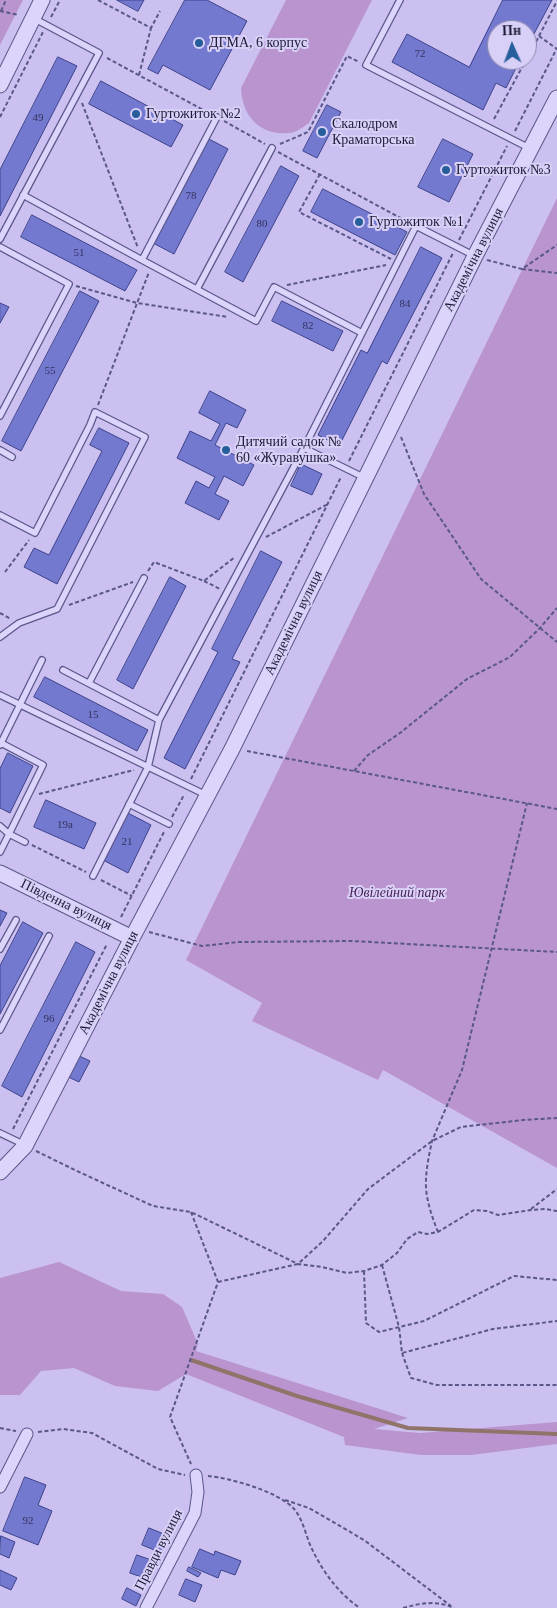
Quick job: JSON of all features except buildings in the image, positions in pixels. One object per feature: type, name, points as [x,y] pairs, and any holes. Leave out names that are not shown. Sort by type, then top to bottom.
[{"type":"street","points":[[0,85],[40,22],[42,0]]},
{"type":"street","name":"Академічна вулиця","points":[[0,1172],[25,1146],[208,796],[475,256],[557,98]]},
{"type":"street","name":"Південна вулиця","points":[[0,873],[135,933]]},
{"type":"street","points":[[0,1486],[27,1434]]},
{"type":"street","name":"Правди вулиця","points":[[146,1608],[195,1513],[198,1492],[196,1475]]},
{"type":"lane","points":[[400,0],[366,65],[530,149]]},
{"type":"lane","points":[[0,239],[99,53],[40,22]]},
{"type":"lane","points":[[142,260],[217,118]]},
{"type":"lane","points":[[197,289],[272,148]]},
{"type":"lane","points":[[23,195],[256,321],[274,287],[362,333]]},
{"type":"lane","points":[[93,876],[148,767],[159,720],[304,448],[416,226],[475,256]]},
{"type":"lane","points":[[0,247],[69,284],[0,416]]},
{"type":"lane","points":[[0,515],[35,533],[95,412],[146,437],[57,609],[19,623],[0,637]]},
{"type":"lane","points":[[304,448],[365,479]]},
{"type":"lane","points":[[0,450],[12,457]]},
{"type":"lane","points":[[89,683],[144,578]]},
{"type":"lane","points":[[0,852],[44,765],[0,744],[42,660]]},
{"type":"lane","points":[[63,670],[159,720]]},
{"type":"lane","points":[[0,695],[208,796]]},
{"type":"lane","points":[[129,804],[169,824]]},
{"type":"lane","points":[[0,826],[9,834],[25,842]]},
{"type":"lane","points":[[0,949],[16,920]]},
{"type":"lane","points":[[0,1030],[48,936]]},
{"type":"lane","points":[[0,1133],[25,1146]]},
{"type":"path","points":[[6,0],[0,12],[40,22]]},
{"type":"path","points":[[0,117],[40,22],[60,0]]},
{"type":"path","points":[[98,0],[151,28]]},
{"type":"path","points":[[537,40],[557,1]]},
{"type":"path","points":[[139,75],[151,28],[160,11]]},
{"type":"path","points":[[120,920],[188,787],[456,246],[557,48],[539,36]]},
{"type":"path","points":[[99,53],[416,226]]},
{"type":"path","points":[[272,148],[308,132],[347,56],[366,65]]},
{"type":"path","points":[[489,128],[521,70]]},
{"type":"path","points":[[78,91],[142,260]]},
{"type":"path","points":[[320,174],[299,212],[398,262]]},
{"type":"path","points":[[522,269],[557,245]]},
{"type":"path","points":[[475,256],[522,269],[557,273]]},
{"type":"path","points":[[274,287],[398,262]]},
{"type":"path","points":[[95,412],[151,265]]},
{"type":"path","points":[[69,284],[137,303],[229,317]]},
{"type":"path","points":[[394,420],[424,494],[481,579],[557,642]]},
{"type":"path","points":[[204,581],[252,544],[328,504]]},
{"type":"path","points":[[5,572],[35,533]]},
{"type":"path","points":[[57,609],[144,578],[154,562],[227,592]]},
{"type":"path","points":[[353,771],[368,755],[400,733],[467,679],[510,657],[540,628],[557,608]]},
{"type":"path","points":[[232,749],[557,809]]},
{"type":"path","points":[[27,797],[148,767]]},
{"type":"path","points":[[438,1232],[427,1199],[426,1180],[432,1141],[462,1070],[527,803]]},
{"type":"path","points":[[25,842],[132,896]]},
{"type":"path","points":[[135,933],[202,946],[239,942],[352,941],[557,952]]},
{"type":"path","points":[[9,1137],[107,944]]},
{"type":"path","points":[[218,1282],[298,1264],[323,1241],[368,1189],[432,1141],[460,1127],[557,1118]]},
{"type":"path","points":[[25,1146],[153,1206],[191,1212],[298,1264],[347,1273],[364,1271],[382,1265],[396,1253],[407,1239],[418,1232],[427,1234],[438,1232],[474,1210],[487,1211],[498,1215],[545,1209],[557,1211]]},
{"type":"path","points":[[531,1210],[557,1189]]},
{"type":"path","points":[[191,1212],[218,1282],[170,1417],[196,1475]]},
{"type":"path","points":[[382,1265],[399,1327],[402,1353],[411,1378],[437,1385],[557,1385]]},
{"type":"path","points":[[364,1271],[366,1323],[379,1332],[424,1321],[514,1276],[557,1280]]},
{"type":"path","points":[[402,1353],[493,1329],[557,1321]]},
{"type":"path","points":[[282,1499],[310,1508],[364,1540],[454,1608]]},
{"type":"path","points":[[403,1608],[422,1602],[451,1606]]},
{"type":"green space","points":[[0,0],[23,0],[0,45]]},
{"type":"green space","points":[[286,0],[372,0],[309,123],[294,132],[278,133],[269,131],[254,122],[245,107],[241,88]]},
{"type":"green space","name":"Ювілейний парк","points":[[557,198],[557,1168],[383,1070],[378,1080],[252,1021],[262,1003],[186,960]]},
{"type":"green space","points":[[59,1262],[121,1291],[163,1294],[182,1307],[198,1344],[196,1351],[408,1418],[374,1429],[420,1433],[557,1422],[557,1444],[471,1455],[421,1455],[345,1445],[344,1437],[186,1374],[158,1391],[115,1386],[74,1368],[41,1371],[20,1395],[0,1395],[0,1278]]},
{"type":"waterway","points":[[191,1360],[297,1396],[408,1428],[557,1434]]},
{"type":"place","name":"ДГМА, 6 корпус","points":[[199,43]]},
{"type":"place","name":"Гуртожиток №2","points":[[136,114]]},
{"type":"place","name":"Скалодром Краматорська","points":[[322,132]]},
{"type":"place","name":"Гуртожиток №3","points":[[446,170]]},
{"type":"place","name":"Гуртожиток №1","points":[[359,222]]},
{"type":"place","name":"Дитячий садок № 60 «Журавушка»","points":[[226,450]]}]
